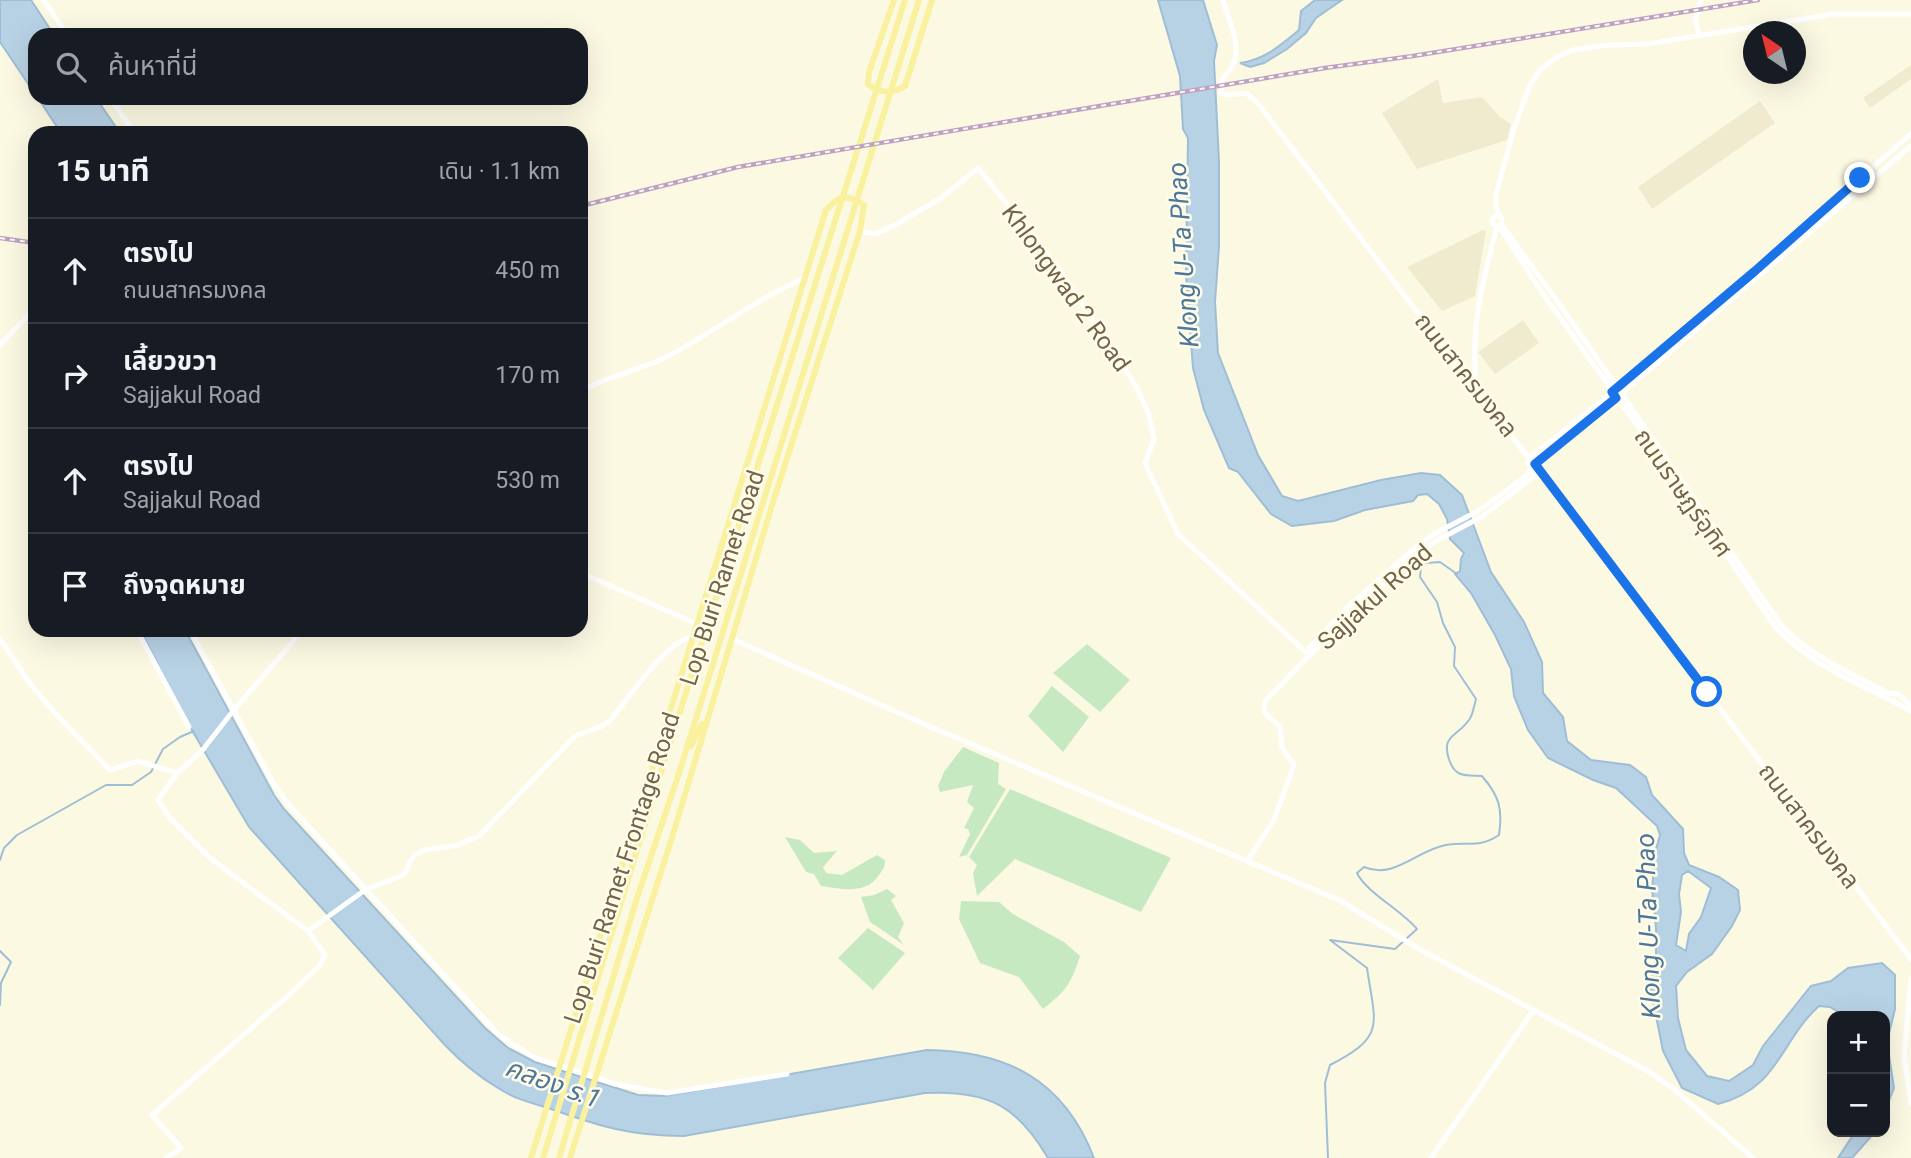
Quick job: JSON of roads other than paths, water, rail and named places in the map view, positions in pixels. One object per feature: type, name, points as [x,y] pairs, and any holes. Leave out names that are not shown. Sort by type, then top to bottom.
[{"type":"main road","points":[[894,0],[869,72],[868,84],[873,89],[886,92],[905,86],[932,0]]},
{"type":"main road","name":"Lop Buri Ramet Road","points":[[543,1158],[659,778],[905,0]]},
{"type":"main road","name":"Lop Buri Ramet Road","points":[[559,1158],[637,898],[680,770],[919,0]]},
{"type":"main road","name":"Lop Buri Ramet Frontage Road","points":[[531,1158],[826,210],[838,198],[852,197],[864,205],[860,231],[773,502],[674,831],[570,1158]]},
{"type":"main road","points":[[736,504],[767,435]]},
{"type":"main road","points":[[773,502],[784,438]]},
{"type":"main road","points":[[659,778],[675,700]]},
{"type":"main road","points":[[680,770],[711,703]]},
{"type":"main road","points":[[624,894],[637,898]]},
{"type":"street","points":[[44,0],[63,28]]},
{"type":"street","name":"ถนนสาครมงคล","points":[[1223,0],[1234,32],[1234,63],[1221,79],[1221,93],[1246,93],[1256,101],[1798,811],[1845,867],[1851,880],[1911,959]]},
{"type":"street","points":[[1700,36],[1695,21],[1701,0]]},
{"type":"street","points":[[1476,389],[1475,318],[1497,223],[1496,195],[1524,101],[1535,77],[1549,62],[1573,50],[1609,45],[1648,44],[1833,14],[1911,14]]},
{"type":"street","points":[[115,105],[130,126]]},
{"type":"street","name":"Sajjakul Road","points":[[1310,656],[1357,607],[1436,541],[1533,477],[1535,464],[1911,134]]},
{"type":"street","name":"Sajjakul Road","points":[[1310,656],[1309,648],[1348,607],[1434,534],[1480,514],[1528,474],[1531,470],[1528,463],[1530,457],[1617,393],[1911,146]]},
{"type":"street","points":[[1889,152],[1896,159]]},
{"type":"street","name":"Khlongwad 2 Road","points":[[860,231],[876,234],[895,225],[941,198],[978,168],[1057,266],[1136,386],[1148,412],[1154,439],[1145,463],[1178,534],[1310,656]]},
{"type":"street","name":"Sajjakul Road","points":[[1815,219],[1830,216]]},
{"type":"street","name":"ถนนราษฏร์อุทิศ","points":[[1497,223],[1563,309],[1617,393],[1782,626],[1817,656],[1911,711]]},
{"type":"street","points":[[588,388],[665,357],[806,277]]},
{"type":"street","points":[[0,345],[28,315]]},
{"type":"street","points":[[588,576],[697,624]]},
{"type":"street","points":[[141,637],[189,727]]},
{"type":"street","points":[[194,637],[271,781],[289,805],[499,1035],[535,1058],[615,1084],[667,1093],[787,1074]]},
{"type":"street","points":[[166,1158],[181,1148],[152,1115],[320,965],[324,955],[308,930],[210,858],[170,818],[158,800],[177,773],[201,752],[297,637]]},
{"type":"street","points":[[308,930],[365,890],[401,876],[415,855],[425,850],[458,845],[479,836],[575,736],[610,721],[660,660],[680,642],[688,637],[693,638]]},
{"type":"street","points":[[0,639],[47,703],[110,770],[138,761],[177,773]]},
{"type":"street","points":[[732,639],[917,721],[1341,901],[1410,943],[1648,1071],[1675,1090],[1753,1158]]},
{"type":"street","points":[[1247,861],[1274,820],[1294,765],[1282,748],[1280,727],[1264,712],[1263,706],[1310,656]]},
{"type":"street","name":"ถนนราษฏร์อุทิศ","points":[[1887,696],[1898,694],[1911,705]]},
{"type":"street","points":[[1911,979],[1904,1047],[1911,1103]]},
{"type":"street","points":[[1431,1158],[1533,1011]]},
{"type":"water","points":[[0,0],[31,0],[49,28],[28,28],[28,84],[0,42]]},
{"type":"water","points":[[1158,0],[1203,0],[1217,45],[1214,61],[1219,162],[1219,246],[1215,302],[1218,353],[1258,455],[1282,496],[1298,501],[1381,480],[1421,473],[1440,475],[1462,495],[1491,572],[1524,622],[1542,662],[1543,693],[1563,717],[1567,741],[1591,760],[1630,765],[1646,777],[1652,795],[1683,829],[1684,853],[1689,865],[1719,877],[1738,890],[1740,910],[1732,926],[1712,954],[1687,972],[1676,986],[1678,1018],[1686,1050],[1707,1076],[1729,1081],[1753,1065],[1763,1046],[1811,986],[1831,981],[1848,968],[1882,963],[1895,975],[1895,1009],[1890,1030],[1890,1011],[1837,1011],[1819,1006],[1795,1034],[1766,1076],[1738,1097],[1718,1104],[1682,1088],[1663,1051],[1650,986],[1656,956],[1652,889],[1655,852],[1660,835],[1657,826],[1616,788],[1548,758],[1528,730],[1514,696],[1511,669],[1471,593],[1455,574],[1460,571],[1464,553],[1450,539],[1447,519],[1439,504],[1427,494],[1418,495],[1413,501],[1365,510],[1334,521],[1292,526],[1271,514],[1238,472],[1229,468],[1204,410],[1193,368],[1186,274],[1188,138],[1183,129],[1180,76]],"holes":[[[1688,871],[1711,888],[1701,917],[1689,934],[1686,951],[1676,945],[1681,912],[1679,894],[1682,875]]]},
{"type":"water","points":[[1315,0],[1342,0],[1316,18],[1306,33],[1287,49],[1264,63],[1250,67],[1240,63],[1264,55],[1299,30],[1301,11]]},
{"type":"water","points":[[43,105],[101,105],[115,126],[56,126]]},
{"type":"water","name":"คลอง ร.1","points":[[144,637],[189,637],[284,809],[485,1028],[508,1048],[535,1062],[638,1095],[665,1096],[927,1050],[983,1056],[1029,1075],[1049,1090],[1066,1108],[1094,1158],[1048,1158],[1012,1113],[998,1104],[966,1094],[925,1093],[684,1136],[614,1129],[504,1092],[470,1068],[444,1044],[249,827],[193,732]]},
{"type":"water","points":[[1890,1062],[1894,1088],[1890,1098]]},
{"type":"water","points":[[1852,1137],[1871,1137],[1852,1158],[1838,1158]]},
{"type":"waterway","points":[[1328,1158],[1325,1083],[1330,1065],[1361,1045],[1369,1036],[1374,1016],[1367,968],[1330,940],[1395,949],[1417,929],[1368,887],[1357,873],[1364,867],[1385,870],[1435,848],[1485,842],[1499,835],[1500,810],[1492,790],[1482,776],[1463,775],[1455,771],[1447,753],[1448,742],[1470,718],[1476,699],[1454,666],[1455,647],[1443,623],[1437,602],[1420,577],[1421,566],[1440,562],[1457,574]]},
{"type":"waterway","points":[[0,860],[4,848],[17,835],[106,785],[132,785],[151,772],[163,749],[194,731]]},
{"type":"waterway","points":[[0,951],[11,962],[1,983],[0,1005]]},
{"type":"railway","points":[[588,204],[738,167],[1325,68],[1758,0]]},
{"type":"railway","points":[[0,238],[28,242]]},
{"type":"water label","name":"Klong U-Ta Phao","points":[[1183,255]]},
{"type":"water label","name":"Klong U-Ta Phao","points":[[1648,926]]}]
